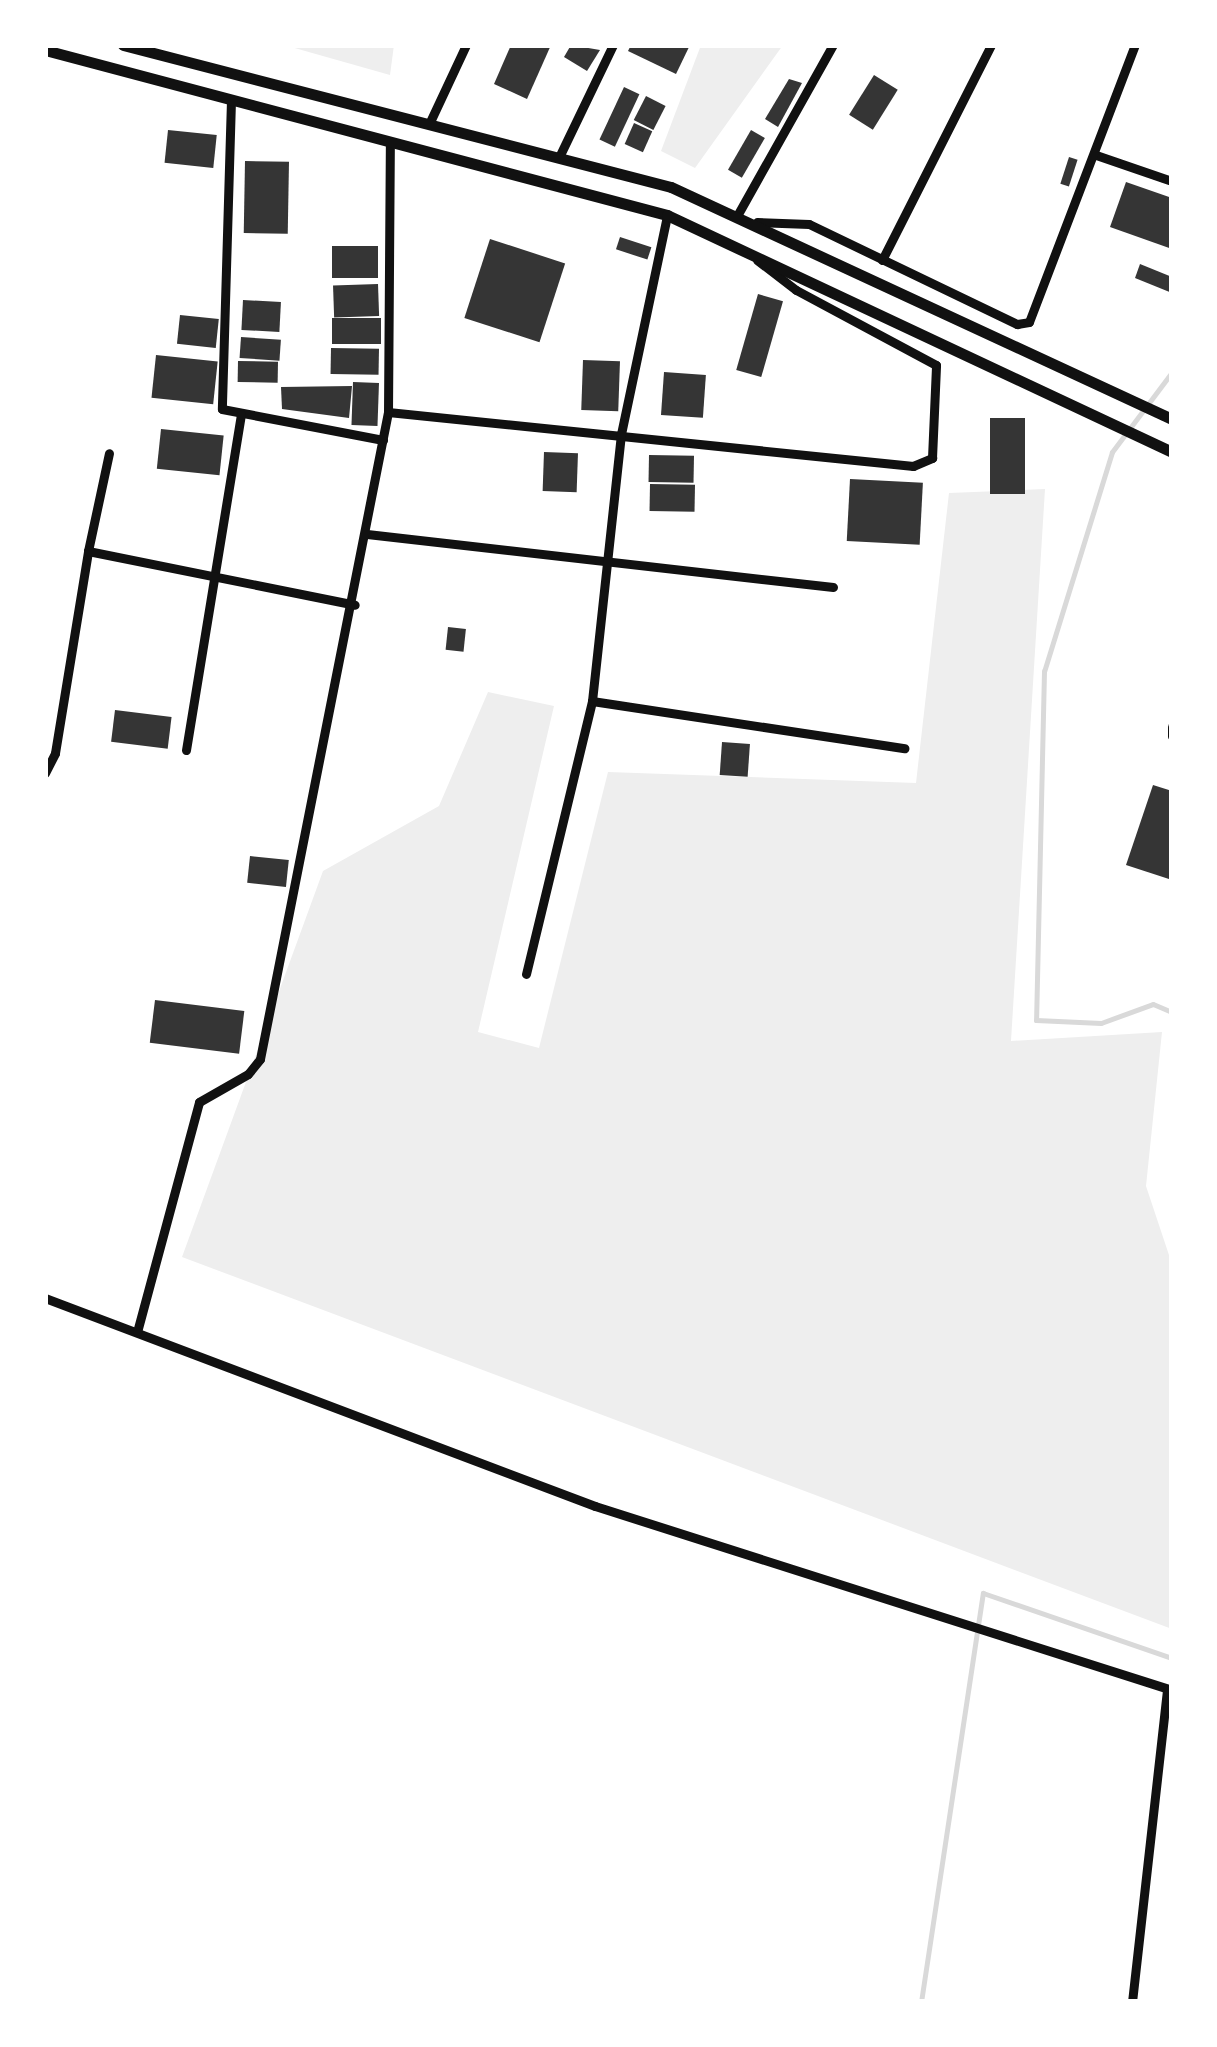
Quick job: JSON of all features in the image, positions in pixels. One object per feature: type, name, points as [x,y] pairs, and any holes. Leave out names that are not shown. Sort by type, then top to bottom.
[{"type":"street","points":[[123,45],[560,155],[738,214],[1172,419]]},
{"type":"street","points":[[428,124],[466,45]]},
{"type":"street","points":[[560,155],[612,45]]},
{"type":"street","points":[[738,214],[833,45]]},
{"type":"street","points":[[882,260],[991,45]]},
{"type":"street","points":[[757,222],[809,224],[1017,324],[1029,322],[1135,45]]},
{"type":"street","points":[[45,50],[668,215],[1172,452]]},
{"type":"street","points":[[230,100],[222,409],[383,440]]},
{"type":"street","points":[[137,1332],[199,1102],[248,1074],[260,1059],[295,860],[355,606],[388,412],[390,141]]},
{"type":"street","points":[[1096,155],[1172,181]]},
{"type":"street","points":[[526,974],[592,701],[611,562],[621,434],[668,215]]},
{"type":"street","points":[[388,412],[913,466],[932,458],[936,365],[796,290],[749,251]]},
{"type":"street","points":[[186,750],[241,414]]},
{"type":"street","points":[[45,774],[55,753],[88,551],[110,453]]},
{"type":"street","points":[[367,534],[834,587]]},
{"type":"street","points":[[88,551],[355,606]]},
{"type":"street","points":[[592,701],[904,748]]},
{"type":"street","points":[[1172,727],[1172,736]]},
{"type":"street","points":[[45,1298],[595,1506],[1170,1690],[1132,2002]]},
{"type":"shaded area","points":[[284,45],[394,45],[390,75]]},
{"type":"shaded area","points":[[701,45],[783,45],[695,168],[661,151]]},
{"type":"shaded area","points":[[1045,489],[1011,1041],[1162,1032],[1146,1186],[1172,1264],[1172,1629],[182,1257],[323,871],[439,806],[488,692],[554,706],[478,1032],[539,1048],[608,772],[916,783],[949,493]]},
{"type":"building","points":[[511,45],[551,45],[527,99],[494,84]]},
{"type":"building","points":[[571,45],[600,50],[587,71],[564,57]]},
{"type":"building","points":[[631,45],[690,45],[676,74],[628,51]]},
{"type":"building","points":[[874,75],[898,90],[873,130],[849,115]]},
{"type":"building","points":[[789,79],[802,83],[778,127],[765,119]]},
{"type":"building","points":[[624,87],[639,94],[615,147],[599,140]]},
{"type":"building","points":[[646,96],[666,106],[653,130],[634,120]]},
{"type":"building","points":[[634,123],[652,131],[643,152],[625,144]]},
{"type":"building","points":[[168,130],[217,135],[213,168],[165,163]]},
{"type":"building","points":[[751,130],[765,138],[742,178],[728,170]]},
{"type":"building","points":[[1069,157],[1078,160],[1069,186],[1060,184]]},
{"type":"building","points":[[245,161],[289,162],[288,234],[244,233]]},
{"type":"building","points":[[1126,182],[1172,198],[1172,249],[1110,227]]},
{"type":"building","points":[[620,237],[651,247],[647,260],[616,249]]},
{"type":"building","points":[[490,239],[565,263],[539,342],[464,318]]},
{"type":"building","points":[[332,246],[378,246],[378,278],[332,278]]},
{"type":"building","points":[[1140,264],[1172,277],[1172,293],[1135,278]]},
{"type":"building","points":[[378,284],[379,316],[334,318],[333,286]]},
{"type":"building","points":[[758,294],[783,301],[761,377],[736,370]]},
{"type":"building","points":[[243,300],[281,302],[279,332],[241,330]]},
{"type":"building","points":[[180,315],[219,319],[216,348],[177,344]]},
{"type":"building","points":[[332,318],[381,318],[381,344],[332,344]]},
{"type":"building","points":[[241,337],[281,340],[279,361],[240,358]]},
{"type":"building","points":[[331,348],[379,349],[379,375],[331,374]]},
{"type":"building","points":[[156,355],[218,361],[213,404],[152,398]]},
{"type":"building","points":[[583,360],[620,361],[618,411],[581,410]]},
{"type":"building","points":[[238,361],[278,362],[278,383],[238,382]]},
{"type":"building","points":[[664,372],[706,375],[703,418],[661,415]]},
{"type":"building","points":[[353,382],[379,383],[377,426],[351,425]]},
{"type":"building","points":[[352,386],[349,418],[282,409],[281,387]]},
{"type":"building","points":[[990,418],[1025,418],[1025,494],[990,494]]},
{"type":"building","points":[[161,429],[224,436],[219,475],[157,469]]},
{"type":"building","points":[[544,452],[578,453],[577,492],[543,491]]},
{"type":"building","points":[[649,455],[694,456],[694,483],[649,482]]},
{"type":"building","points":[[850,479],[923,483],[920,545],[847,541]]},
{"type":"building","points":[[650,484],[695,485],[695,512],[650,511]]},
{"type":"building","points":[[448,627],[466,629],[463,652],[446,650]]},
{"type":"building","points":[[115,710],[172,717],[168,749],[111,742]]},
{"type":"building","points":[[722,742],[750,744],[748,777],[720,775]]},
{"type":"building","points":[[1153,785],[1172,791],[1172,880],[1126,865]]},
{"type":"building","points":[[250,856],[289,860],[286,887],[247,883]]},
{"type":"building","points":[[155,1000],[244,1011],[239,1054],[150,1043]]},
{"type":"waterway","points":[[1172,372],[1112,452],[1044,671],[1036,1020],[1101,1023],[1153,1004],[1172,1012]]},
{"type":"waterway","points":[[921,2002],[983,1593],[1172,1658]]}]
